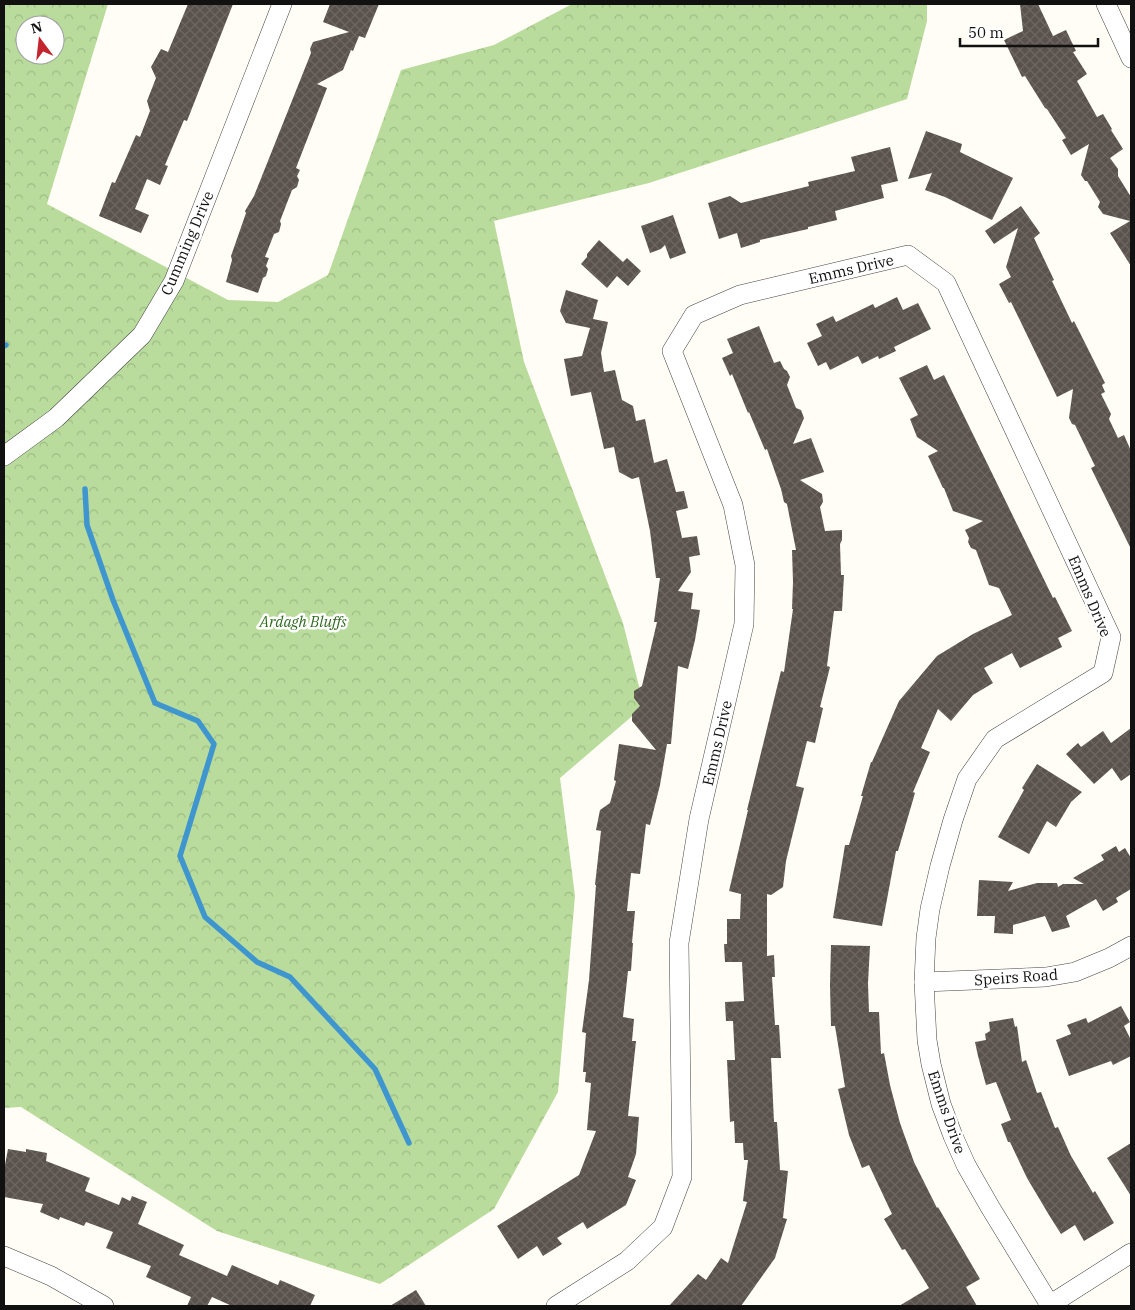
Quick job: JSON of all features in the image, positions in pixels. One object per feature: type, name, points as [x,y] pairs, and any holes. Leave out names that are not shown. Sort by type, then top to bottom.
[{"type":"street","name":"Cumming Drive","points":[[4,456],[56,418],[142,335],[174,281],[282,4]]},
{"type":"street","points":[[1106,4],[1131,58]]},
{"type":"street","name":"Emms Drive","points":[[556,1306],[627,1261],[663,1227],[682,1177],[680,943],[699,819],[744,624],[746,564],[734,505],[672,351],[694,315],[740,295],[908,255],[946,283],[1111,637],[1103,672],[996,739],[967,779],[940,866],[930,909],[926,938],[924,982],[927,1040],[931,1064],[942,1104],[966,1165],[1049,1306]]},
{"type":"street","name":"Speirs Road","points":[[924,982],[1046,977],[1075,972],[1109,958],[1131,946]]},
{"type":"street","points":[[1049,1306],[1131,1253]]},
{"type":"street","points":[[4,1256],[51,1276],[104,1306]]},
{"type":"green space","name":"Ardagh Bluffs","points":[[4,4],[108,4],[47,204],[228,300],[278,302],[328,275],[401,70],[494,45],[572,4],[927,4],[927,21],[907,99],[649,183],[494,221],[524,362],[623,623],[644,706],[560,778],[575,896],[558,1092],[494,1209],[380,1284],[217,1231],[21,1107],[4,1108]]},
{"type":"building","points":[[188,4],[233,4],[187,121],[184,120],[165,165],[168,166],[160,185],[147,179],[135,209],[149,215],[141,233],[99,216],[112,182],[115,183],[136,135],[140,137],[150,111],[147,101],[156,78],[151,67],[161,49],[168,52]]},
{"type":"building","points":[[330,4],[379,4],[365,38],[359,36],[343,70],[317,84],[327,88],[296,168],[300,170],[297,176],[299,180],[297,187],[292,190],[280,221],[279,232],[274,234],[265,257],[269,258],[266,266],[268,269],[258,293],[226,282],[232,260],[231,256],[246,213],[245,211],[254,196],[311,53],[310,49],[313,42],[349,32],[323,22]]},
{"type":"building","points":[[1020,4],[1038,4],[1053,36],[1066,30],[1076,51],[1073,52],[1087,74],[1077,81],[1097,117],[1103,114],[1123,149],[1110,158],[1118,169],[1118,176],[1131,197],[1131,266],[1110,233],[1130,221],[1103,214],[1098,207],[1100,202],[1081,175],[1089,144],[1071,155],[1062,140],[1066,138],[1025,76],[1022,77],[1004,40],[1023,31]]},
{"type":"building","points":[[926,131],[962,144],[960,152],[1013,178],[992,220],[945,197],[925,190],[932,173],[908,179]]},
{"type":"building","points":[[890,147],[898,181],[881,185],[884,198],[835,211],[837,220],[760,240],[760,242],[741,248],[737,233],[719,239],[708,203],[730,196],[741,203],[809,186],[808,182],[855,171],[851,157]]},
{"type":"building","points":[[1021,206],[1040,233],[1034,238],[1054,280],[1052,281],[1072,323],[1074,321],[1105,383],[1102,385],[1105,392],[1101,394],[1111,414],[1109,419],[1118,438],[1124,435],[1131,451],[1131,549],[1091,468],[1095,466],[1075,425],[1072,424],[1069,418],[1073,389],[1057,397],[1011,302],[1009,303],[999,284],[1011,277],[1006,267],[1018,228],[994,244],[985,231]]},
{"type":"building","points":[[673,215],[686,253],[670,259],[665,245],[661,249],[650,253],[641,226]]},
{"type":"building","points":[[599,240],[623,262],[627,258],[641,271],[628,286],[617,276],[607,288],[581,264]]},
{"type":"building","points":[[566,290],[598,300],[593,319],[608,322],[601,353],[604,372],[615,370],[622,400],[633,406],[636,421],[645,419],[654,463],[667,459],[676,492],[684,491],[688,508],[676,511],[682,538],[697,536],[700,555],[689,557],[691,572],[678,591],[693,593],[691,609],[700,610],[688,669],[678,666],[671,744],[667,744],[660,785],[650,825],[646,824],[640,874],[631,873],[627,911],[635,911],[631,971],[628,971],[623,1017],[634,1019],[632,1041],[636,1041],[628,1116],[639,1117],[636,1154],[628,1177],[636,1180],[626,1205],[587,1229],[583,1222],[557,1238],[562,1244],[543,1256],[537,1246],[518,1259],[497,1226],[579,1175],[596,1131],[587,1130],[591,1083],[585,1082],[586,1072],[583,1072],[586,1033],[582,1032],[589,980],[595,885],[601,831],[596,830],[600,810],[610,803],[616,781],[614,780],[619,744],[656,750],[632,721],[632,714],[640,706],[634,698],[634,691],[642,686],[657,622],[654,622],[660,578],[656,578],[650,531],[639,477],[632,479],[619,472],[614,447],[604,449],[591,392],[571,396],[564,359],[582,356],[590,328],[566,323],[560,311]]},
{"type":"building","points":[[897,297],[903,310],[918,303],[931,329],[894,347],[896,351],[879,359],[878,356],[862,364],[858,356],[830,370],[826,362],[818,366],[807,343],[822,336],[816,324],[833,316],[836,322],[873,304],[875,308]]},
{"type":"building","points":[[759,326],[774,363],[780,361],[790,377],[787,385],[796,408],[801,410],[804,418],[793,444],[811,438],[824,472],[800,480],[822,494],[823,502],[820,507],[825,531],[842,530],[840,544],[841,575],[844,575],[842,611],[834,611],[827,666],[830,667],[820,707],[823,708],[815,743],[807,741],[796,786],[804,788],[786,861],[783,887],[771,895],[767,894],[767,956],[774,955],[775,977],[772,977],[775,1025],[779,1025],[781,1058],[771,1058],[774,1122],[777,1122],[780,1170],[788,1171],[783,1218],[787,1219],[775,1258],[741,1306],[669,1306],[698,1274],[706,1280],[721,1258],[728,1263],[747,1202],[743,1201],[748,1160],[744,1160],[743,1143],[735,1143],[734,1121],[730,1122],[727,1060],[735,1060],[733,1021],[726,1021],[725,1002],[744,1001],[742,962],[725,962],[724,944],[727,944],[727,919],[740,919],[741,894],[729,891],[781,671],[784,672],[793,609],[792,550],[796,550],[787,504],[784,502],[767,449],[765,450],[732,374],[730,376],[722,358],[733,353],[727,339]]},
{"type":"building","points":[[927,365],[934,380],[944,375],[1053,598],[1055,597],[1072,631],[1058,638],[1062,647],[1020,668],[1012,653],[984,668],[993,683],[973,695],[951,721],[938,709],[921,748],[930,752],[913,792],[915,793],[898,851],[896,851],[882,926],[833,918],[845,845],[849,845],[871,762],[899,701],[937,656],[973,634],[1012,615],[999,588],[989,585],[976,550],[971,548],[968,542],[969,538],[965,530],[983,521],[953,511],[928,456],[938,451],[917,437],[910,419],[918,415],[899,378]]},
{"type":"building","points":[[1131,728],[1131,774],[1121,781],[1112,768],[1094,784],[1066,754],[1078,743],[1081,747],[1103,731],[1111,743]]},
{"type":"building","points":[[1037,764],[1082,792],[1071,802],[1056,827],[1047,821],[1029,854],[998,837],[1024,790],[1022,788]]},
{"type":"building","points":[[1116,846],[1119,852],[1125,848],[1131,858],[1131,889],[1116,898],[1118,902],[1103,911],[1096,899],[1066,916],[1070,927],[1052,932],[1045,916],[1013,925],[1013,934],[994,933],[995,916],[977,916],[979,880],[1013,882],[1008,891],[1037,883],[1057,883],[1058,887],[1063,884],[1084,884],[1073,878],[1104,860],[1101,855]]},
{"type":"building","points":[[831,945],[870,946],[869,1012],[879,1012],[881,1054],[884,1053],[900,1123],[914,1162],[937,1208],[980,1279],[966,1287],[977,1306],[899,1306],[929,1288],[905,1249],[902,1250],[884,1219],[892,1214],[869,1165],[862,1168],[849,1135],[838,1089],[845,1087],[835,1026],[831,1026]]},
{"type":"building","points":[[1121,1006],[1130,1022],[1124,1026],[1131,1040],[1131,1056],[1113,1065],[1111,1061],[1069,1076],[1056,1040],[1071,1034],[1067,1025],[1086,1018],[1088,1023]]},
{"type":"building","points":[[1013,1018],[1015,1027],[1017,1026],[1022,1062],[1026,1060],[1037,1093],[1041,1092],[1055,1128],[1058,1127],[1071,1156],[1114,1223],[1084,1241],[1075,1225],[1061,1234],[1049,1215],[1027,1178],[1010,1142],[1008,1142],[1001,1124],[1011,1120],[996,1082],[986,1085],[975,1042],[986,1040],[985,1034],[990,1031],[989,1022]]},
{"type":"building","points":[[1131,1143],[1131,1196],[1107,1158]]},
{"type":"building","points":[[8,1149],[26,1152],[26,1149],[47,1153],[46,1161],[90,1178],[85,1191],[119,1205],[122,1197],[130,1201],[132,1196],[147,1202],[138,1224],[184,1245],[179,1255],[227,1276],[232,1265],[278,1285],[280,1280],[315,1295],[310,1306],[232,1306],[212,1297],[207,1306],[187,1306],[191,1297],[146,1277],[151,1266],[106,1248],[113,1232],[86,1222],[84,1226],[60,1217],[59,1220],[40,1212],[43,1204],[4,1197],[4,1170]]},
{"type":"building","points":[[416,1290],[426,1306],[390,1306]]},
{"type":"waterway","points":[[85,489],[87,525],[113,600],[155,703],[198,721],[214,744],[180,856],[205,917],[257,962],[290,977],[375,1069],[409,1143]]}]
